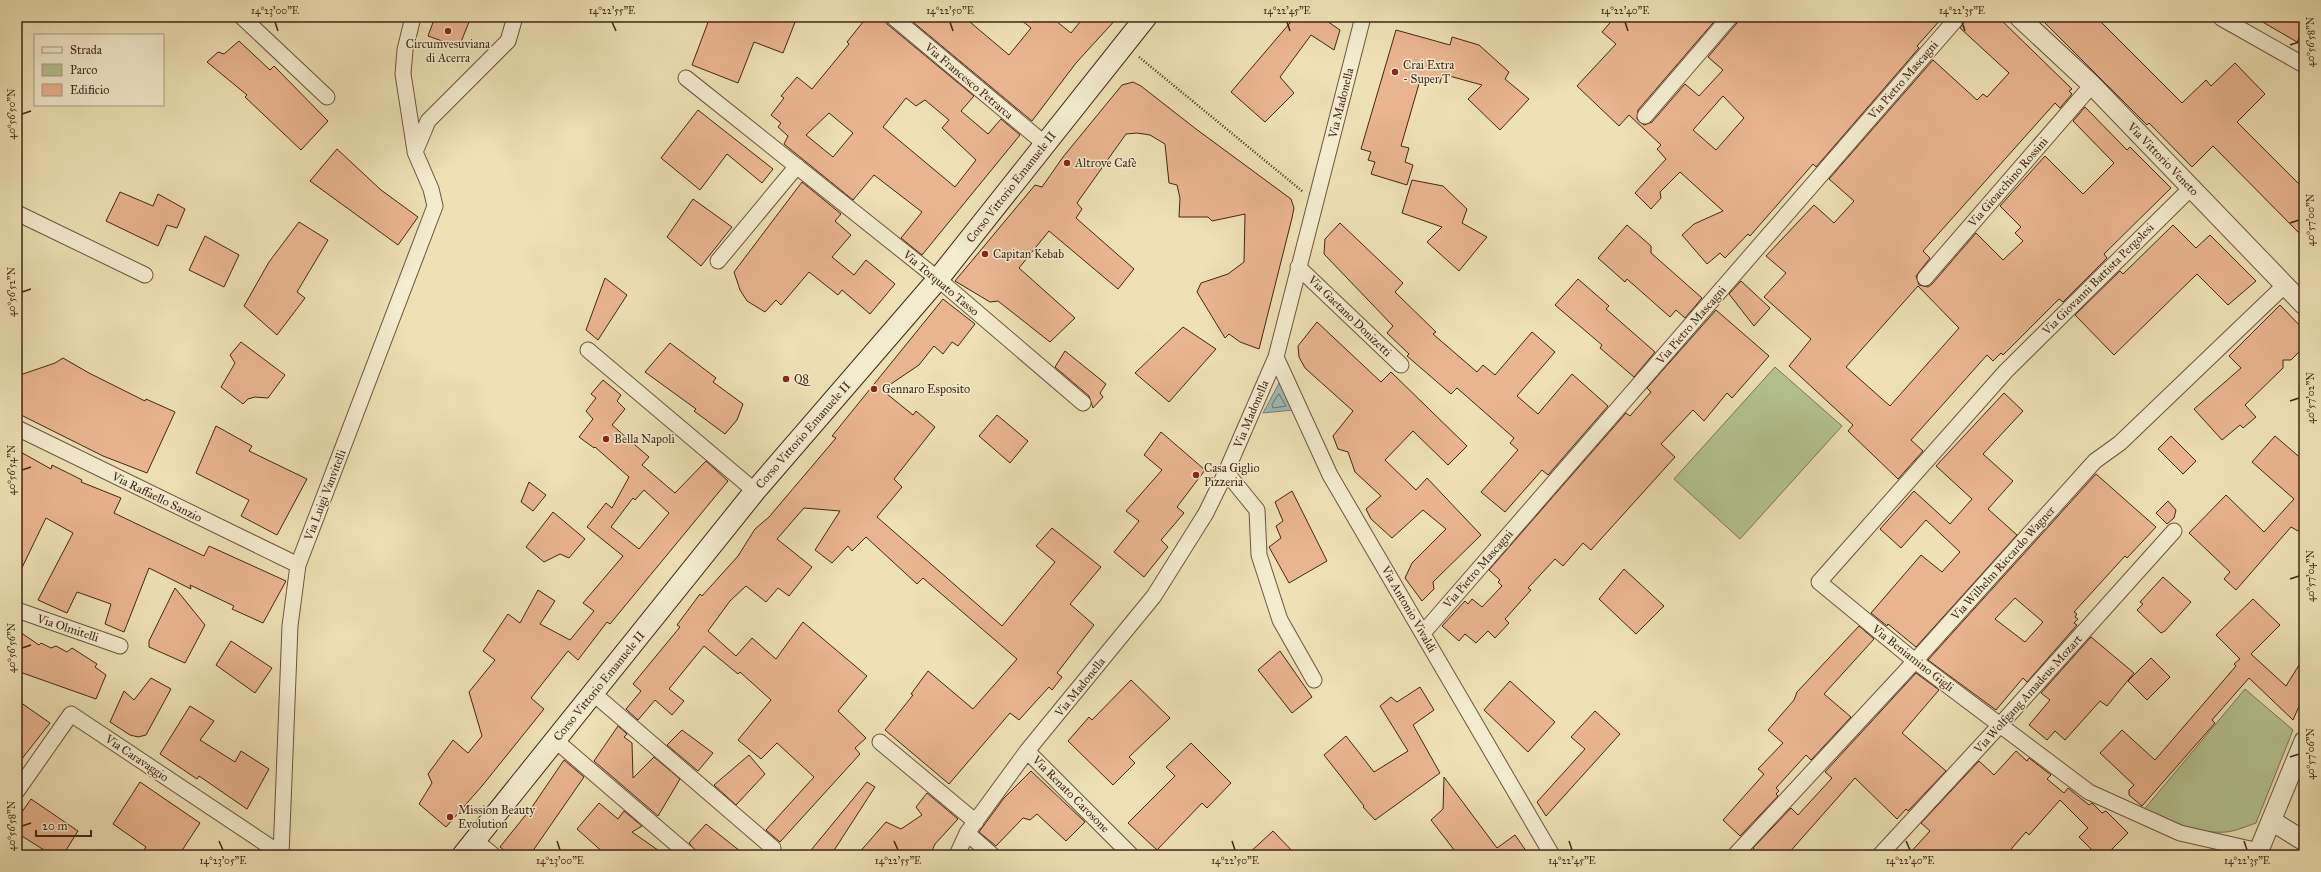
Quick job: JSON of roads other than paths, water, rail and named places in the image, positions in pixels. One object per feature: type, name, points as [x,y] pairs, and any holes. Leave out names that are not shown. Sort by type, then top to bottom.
[{"type":"main road","name":"Corso Vittorio Emanuele II","points":[[470,848],[755,490],[938,279],[1123,44],[1146,17]]},
{"type":"street","points":[[242,17],[327,96]]},
{"type":"street","name":"Via Luigi Vanvitelli","points":[[281,855],[290,626],[298,564],[434,206],[431,189],[415,152],[403,74],[404,50],[413,17]]},
{"type":"street","points":[[415,152],[428,121],[508,41],[515,17]]},
{"type":"street","name":"Via Francesco Petrarca","points":[[893,17],[1045,144]]},
{"type":"street","name":"Via Madonella","points":[[957,855],[972,827],[1027,751],[1154,596],[1206,513],[1226,472],[1276,357],[1363,17]]},
{"type":"street","points":[[1645,116],[1730,17]]},
{"type":"street","name":"Via Pietro Mascagni","points":[[1423,633],[1958,17]]},
{"type":"street","name":"Via Vittorio Veneto","points":[[2019,17],[2092,85],[2304,305]]},
{"type":"street","points":[[2221,18],[2304,64]]},
{"type":"street","name":"Via Torquato Tasso","points":[[686,78],[938,279],[1083,403]]},
{"type":"street","name":"Via Gioacchino Rossini","points":[[1924,278],[2092,85]]},
{"type":"street","points":[[718,261],[797,166]]},
{"type":"street","name":"Via Giovanni Battista Pergolesi","points":[[2006,371],[2191,188]]},
{"type":"street","points":[[17,213],[145,274]]},
{"type":"street","name":"Via Gaetano Donizetti","points":[[1298,267],[1401,365]]},
{"type":"street","name":"Via Wilhelm Riccardo Wagner","points":[[1735,855],[1914,661],[2095,461],[2120,443],[2285,285]]},
{"type":"street","points":[[588,350],[755,490]]},
{"type":"street","name":"Via Antonio Vivaldi","points":[[1276,357],[1330,475],[1552,855]]},
{"type":"street","name":"Via Beniamino Gigli","points":[[2006,371],[1819,582],[1914,661],[2089,792],[2180,833],[2258,853]]},
{"type":"street","name":"Via Raffaello Sanzio","points":[[17,428],[298,564]]},
{"type":"street","points":[[1226,472],[1256,510],[1259,555],[1280,620],[1314,680]]},
{"type":"street","name":"Via Wolfgang Amadeus Mozart","points":[[1880,855],[2000,725],[2174,531]]},
{"type":"street","name":"Via Olmitelli","points":[[17,610],[120,646]]},
{"type":"street","points":[[594,694],[773,848]]},
{"type":"street","name":"Via Caravaggio","points":[[17,791],[22,774],[71,714],[281,855]]},
{"type":"street","points":[[555,740],[689,855]]},
{"type":"street","points":[[2258,853],[2304,741]]},
{"type":"street","points":[[880,742],[972,827],[992,855]]},
{"type":"street","name":"Via Renato Carosone","points":[[1027,751],[1131,855]]},
{"type":"street","points":[[2272,821],[2304,841]]},
{"type":"street","points":[[470,848],[492,855]]},
{"type":"water","points":[[1279,383],[1294,410],[1263,413]]},
{"type":"place","name":"Circumvesuviana di Acerra","points":[[448,31]]},
{"type":"place","name":"Crai Extra - Super T","points":[[1395,72]]},
{"type":"place","name":"Altrove Cafè","points":[[1067,163]]},
{"type":"place","name":"Capitan Kebab","points":[[985,254]]},
{"type":"place","name":"Q8","points":[[786,379]]},
{"type":"place","name":"Gennaro Esposito","points":[[874,389]]},
{"type":"place","name":"Bella Napoli","points":[[606,439]]},
{"type":"place","name":"Casa Giglio Pizzeria","points":[[1196,475]]},
{"type":"place","name":"Mission Beauty Evolution","points":[[450,817]]}]
